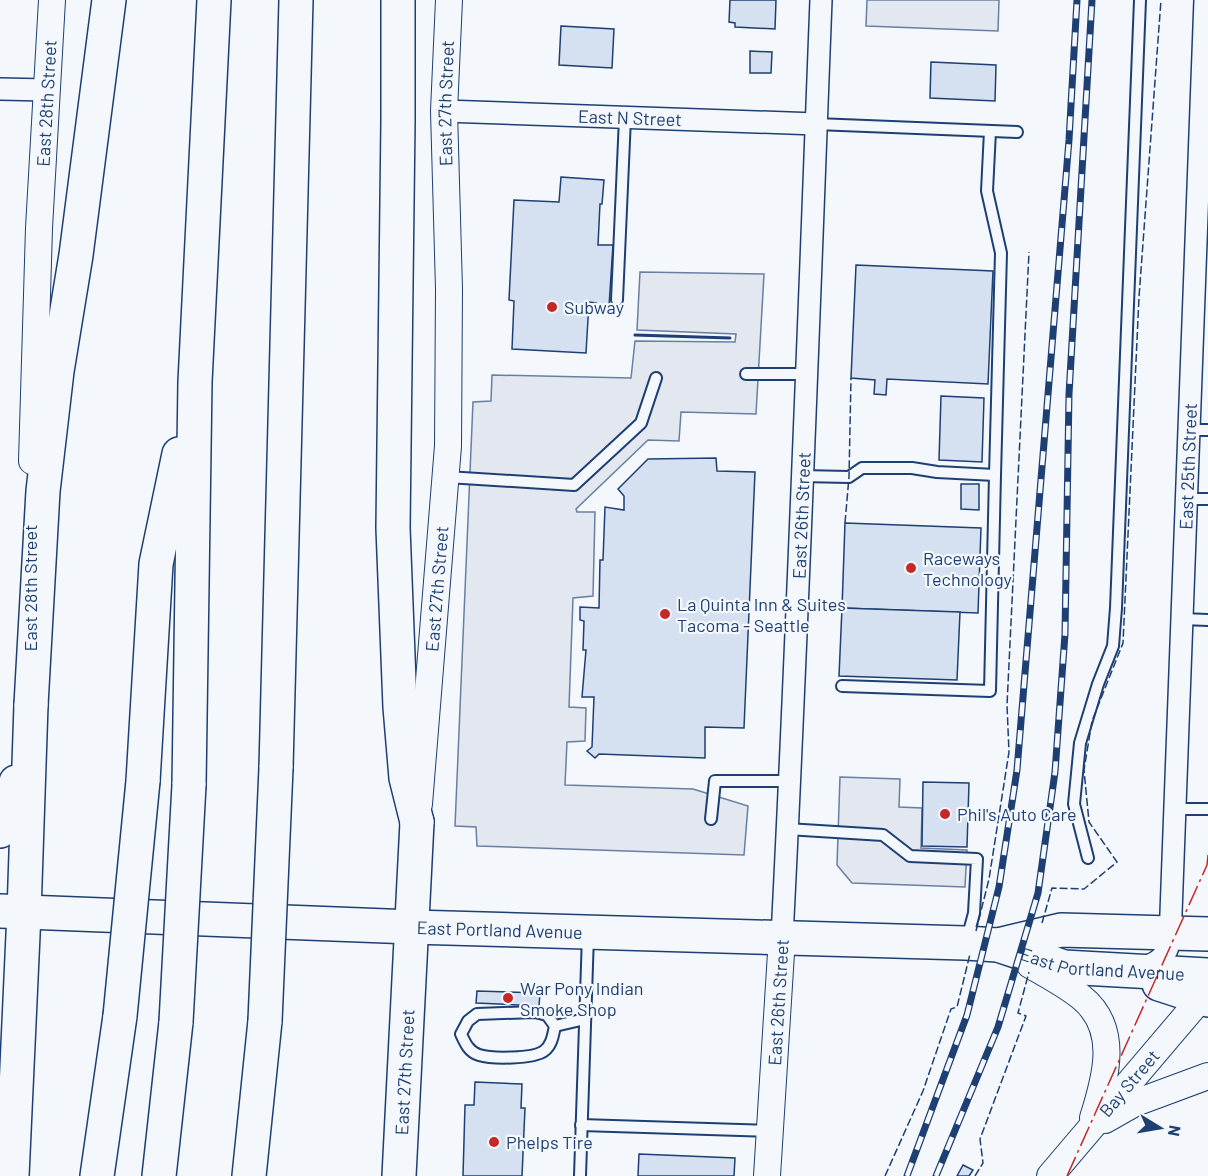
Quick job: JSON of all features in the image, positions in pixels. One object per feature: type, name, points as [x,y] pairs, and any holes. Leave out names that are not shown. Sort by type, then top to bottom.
[{"type":"main road","points":[[31,705],[44,491],[59,361],[76,255],[109,0]]},
{"type":"main road","points":[[159,1176],[176,1022],[189,785],[195,382],[213,0]]},
{"type":"main road","points":[[260,1176],[276,768],[296,0]]},
{"type":"main road","points":[[398,0],[393,528],[400,707],[406,778],[417,822]]},
{"type":"main road","points":[[98,1176],[120,1016],[143,781],[156,564],[195,382]]},
{"type":"main road","name":"East 28th Street","points":[[12,1176],[19,1034],[12,912],[31,705]]},
{"type":"main road","points":[[0,831],[6,821],[29,746]]},
{"type":"main road","name":"East 27th Street","points":[[399,1176],[417,822]]},
{"type":"main road","name":"East Portland Avenue","points":[[12,912],[998,945],[1061,930],[1208,934]]},
{"type":"main road","name":"East Portland Avenue","points":[[998,945],[1064,967],[1117,971],[1206,991]]},
{"type":"main road","points":[[0,990],[19,1034]]},
{"type":"main road","points":[[249,1176],[265,1021]]},
{"type":"street","name":"East 28th Street","points":[[31,705],[30,501],[39,228],[52,0]]},
{"type":"street","name":"East 27th Street","points":[[417,822],[447,477],[449,289],[444,111],[449,0]]},
{"type":"street","name":"East 26th Street","points":[[767,1176],[782,937],[797,628],[801,476],[821,0]]},
{"type":"street","name":"East 25th Street","points":[[1117,971],[1158,962],[1167,951],[1170,933],[1186,499],[1198,430],[1204,0]]},
{"type":"street","points":[[0,88],[47,90]]},
{"type":"street","name":"East N Street","points":[[444,111],[816,124]]},
{"type":"street","points":[[998,945],[1083,998],[1102,1025],[1108,1055],[1106,1072],[1089,1129]]},
{"type":"street","name":"Bay Street","points":[[1050,1176],[1206,991]]},
{"type":"street","points":[[1089,1129],[1135,1103],[1208,1076]]},
{"type":"lane","points":[[1088,858],[1074,804],[1080,743],[1098,684],[1113,646],[1116,618],[1140,0]]},
{"type":"lane","points":[[617,300],[625,118]]},
{"type":"lane","points":[[816,124],[1017,132]]},
{"type":"lane","points":[[842,686],[990,691],[1001,253],[987,191],[990,131]]},
{"type":"lane","points":[[746,374],[806,374]]},
{"type":"lane","points":[[447,477],[574,485],[641,423],[656,378]]},
{"type":"lane","points":[[801,476],[849,477],[862,468],[912,468],[937,472],[995,475]]},
{"type":"lane","points":[[1186,499],[1208,499]]},
{"type":"lane","points":[[1182,619],[1208,620]]},
{"type":"lane","points":[[711,819],[715,781],[789,781]]},
{"type":"lane","points":[[1175,809],[1208,810]]},
{"type":"lane","points":[[787,829],[883,835],[910,856],[977,859],[974,913],[965,944]]},
{"type":"lane","points":[[580,1176],[588,932]]},
{"type":"lane","points":[[535,1012],[547,1015],[555,1026],[552,1041],[543,1051],[526,1057],[478,1055],[467,1047],[461,1034],[468,1021],[477,1014],[535,1012]]},
{"type":"lane","points":[[555,1026],[585,1019]]},
{"type":"lane","points":[[581,1125],[770,1131]]},
{"type":"shaded area","points":[[867,0],[999,0],[998,31],[866,26]]},
{"type":"shaded area","points":[[640,272],[764,274],[756,414],[681,412],[679,441],[648,440],[576,509],[577,512],[595,512],[593,596],[573,598],[569,707],[586,708],[585,741],[567,742],[565,785],[693,789],[748,806],[744,855],[477,846],[476,827],[455,826],[473,402],[491,401],[492,375],[631,378],[635,341],[735,342],[736,334],[637,330]]},
{"type":"shaded area","points":[[840,777],[900,779],[899,807],[922,808],[921,848],[967,850],[965,887],[852,883],[837,865]]},
{"type":"building","points":[[730,0],[776,0],[775,29],[735,27],[735,23],[729,22]]},
{"type":"building","points":[[561,26],[614,29],[612,68],[559,65]]},
{"type":"building","points":[[750,51],[772,52],[771,73],[750,73]]},
{"type":"building","points":[[931,62],[996,65],[995,101],[930,98]]},
{"type":"building","points":[[561,177],[604,180],[598,245],[613,245],[609,306],[596,306],[596,303],[589,302],[586,353],[512,349],[514,301],[509,300],[514,200],[559,202]]},
{"type":"building","points":[[856,265],[993,271],[988,384],[887,379],[886,395],[874,394],[875,380],[851,378]]},
{"type":"building","points":[[941,396],[984,398],[982,462],[939,460]]},
{"type":"building","name":"La Quinta Inn & Suites Tacoma - Seattle","points":[[716,458],[717,471],[755,472],[744,728],[705,727],[705,758],[599,754],[595,758],[587,751],[592,747],[594,697],[582,697],[586,650],[583,650],[584,621],[580,620],[580,607],[599,608],[600,560],[603,560],[605,507],[624,510],[624,496],[618,489],[648,459]]},
{"type":"building","points":[[961,484],[979,484],[979,510],[961,509]]},
{"type":"building","name":"Raceways Technology","points":[[845,523],[981,528],[978,613],[842,608]]},
{"type":"building","points":[[842,608],[960,612],[957,680],[839,676]]},
{"type":"building","name":"Phil's Auto Care","points":[[923,782],[969,783],[967,847],[922,846]]},
{"type":"building","name":"War Pony Indian Smoke Shop","points":[[477,991],[540,993],[539,1006],[476,1003]]},
{"type":"building","name":"Phelps Tire","points":[[475,1082],[522,1084],[521,1108],[525,1108],[522,1176],[463,1176],[465,1105],[474,1105]]},
{"type":"building","points":[[639,1154],[735,1158],[734,1176],[638,1176]]},
{"type":"building","points":[[963,1165],[973,1170],[969,1176],[957,1176]]},
{"type":"railway","points":[[907,1176],[967,1015],[999,887],[1017,770],[1069,140],[1077,0]]},
{"type":"railway","points":[[936,1176],[998,1027],[1038,893],[1055,772],[1065,634],[1069,394],[1092,0]]},
{"type":"fence","points":[[1042,923],[1052,888],[1084,889],[1117,862],[1089,822],[1084,770],[1092,721],[1123,643],[1139,297],[1161,0]]},
{"type":"fence","points":[[976,931],[989,879],[1009,752],[1007,705],[1029,252]]},
{"type":"fence","points":[[845,523],[849,477],[851,378]]},
{"type":"fence","points":[[885,1176],[923,1091],[951,1009],[957,1007],[970,954]]},
{"type":"fence","points":[[975,1176],[983,1163],[980,1139],[1026,1016],[1018,1013],[1029,972]]},
{"type":"wall","points":[[635,335],[730,338]]},
{"type":"power","points":[[1067,1176],[1207,865],[1208,855]]},
{"type":"place","name":"Subway","points":[[552,307]]},
{"type":"place","name":"Raceways Technology","points":[[911,568]]},
{"type":"place","name":"La Quinta Inn & Suites Tacoma - Seattle","points":[[665,614]]},
{"type":"place","name":"Phil's Auto Care","points":[[945,814]]},
{"type":"place","name":"War Pony Indian Smoke Shop","points":[[508,998]]},
{"type":"place","name":"Phelps Tire","points":[[494,1142]]}]
